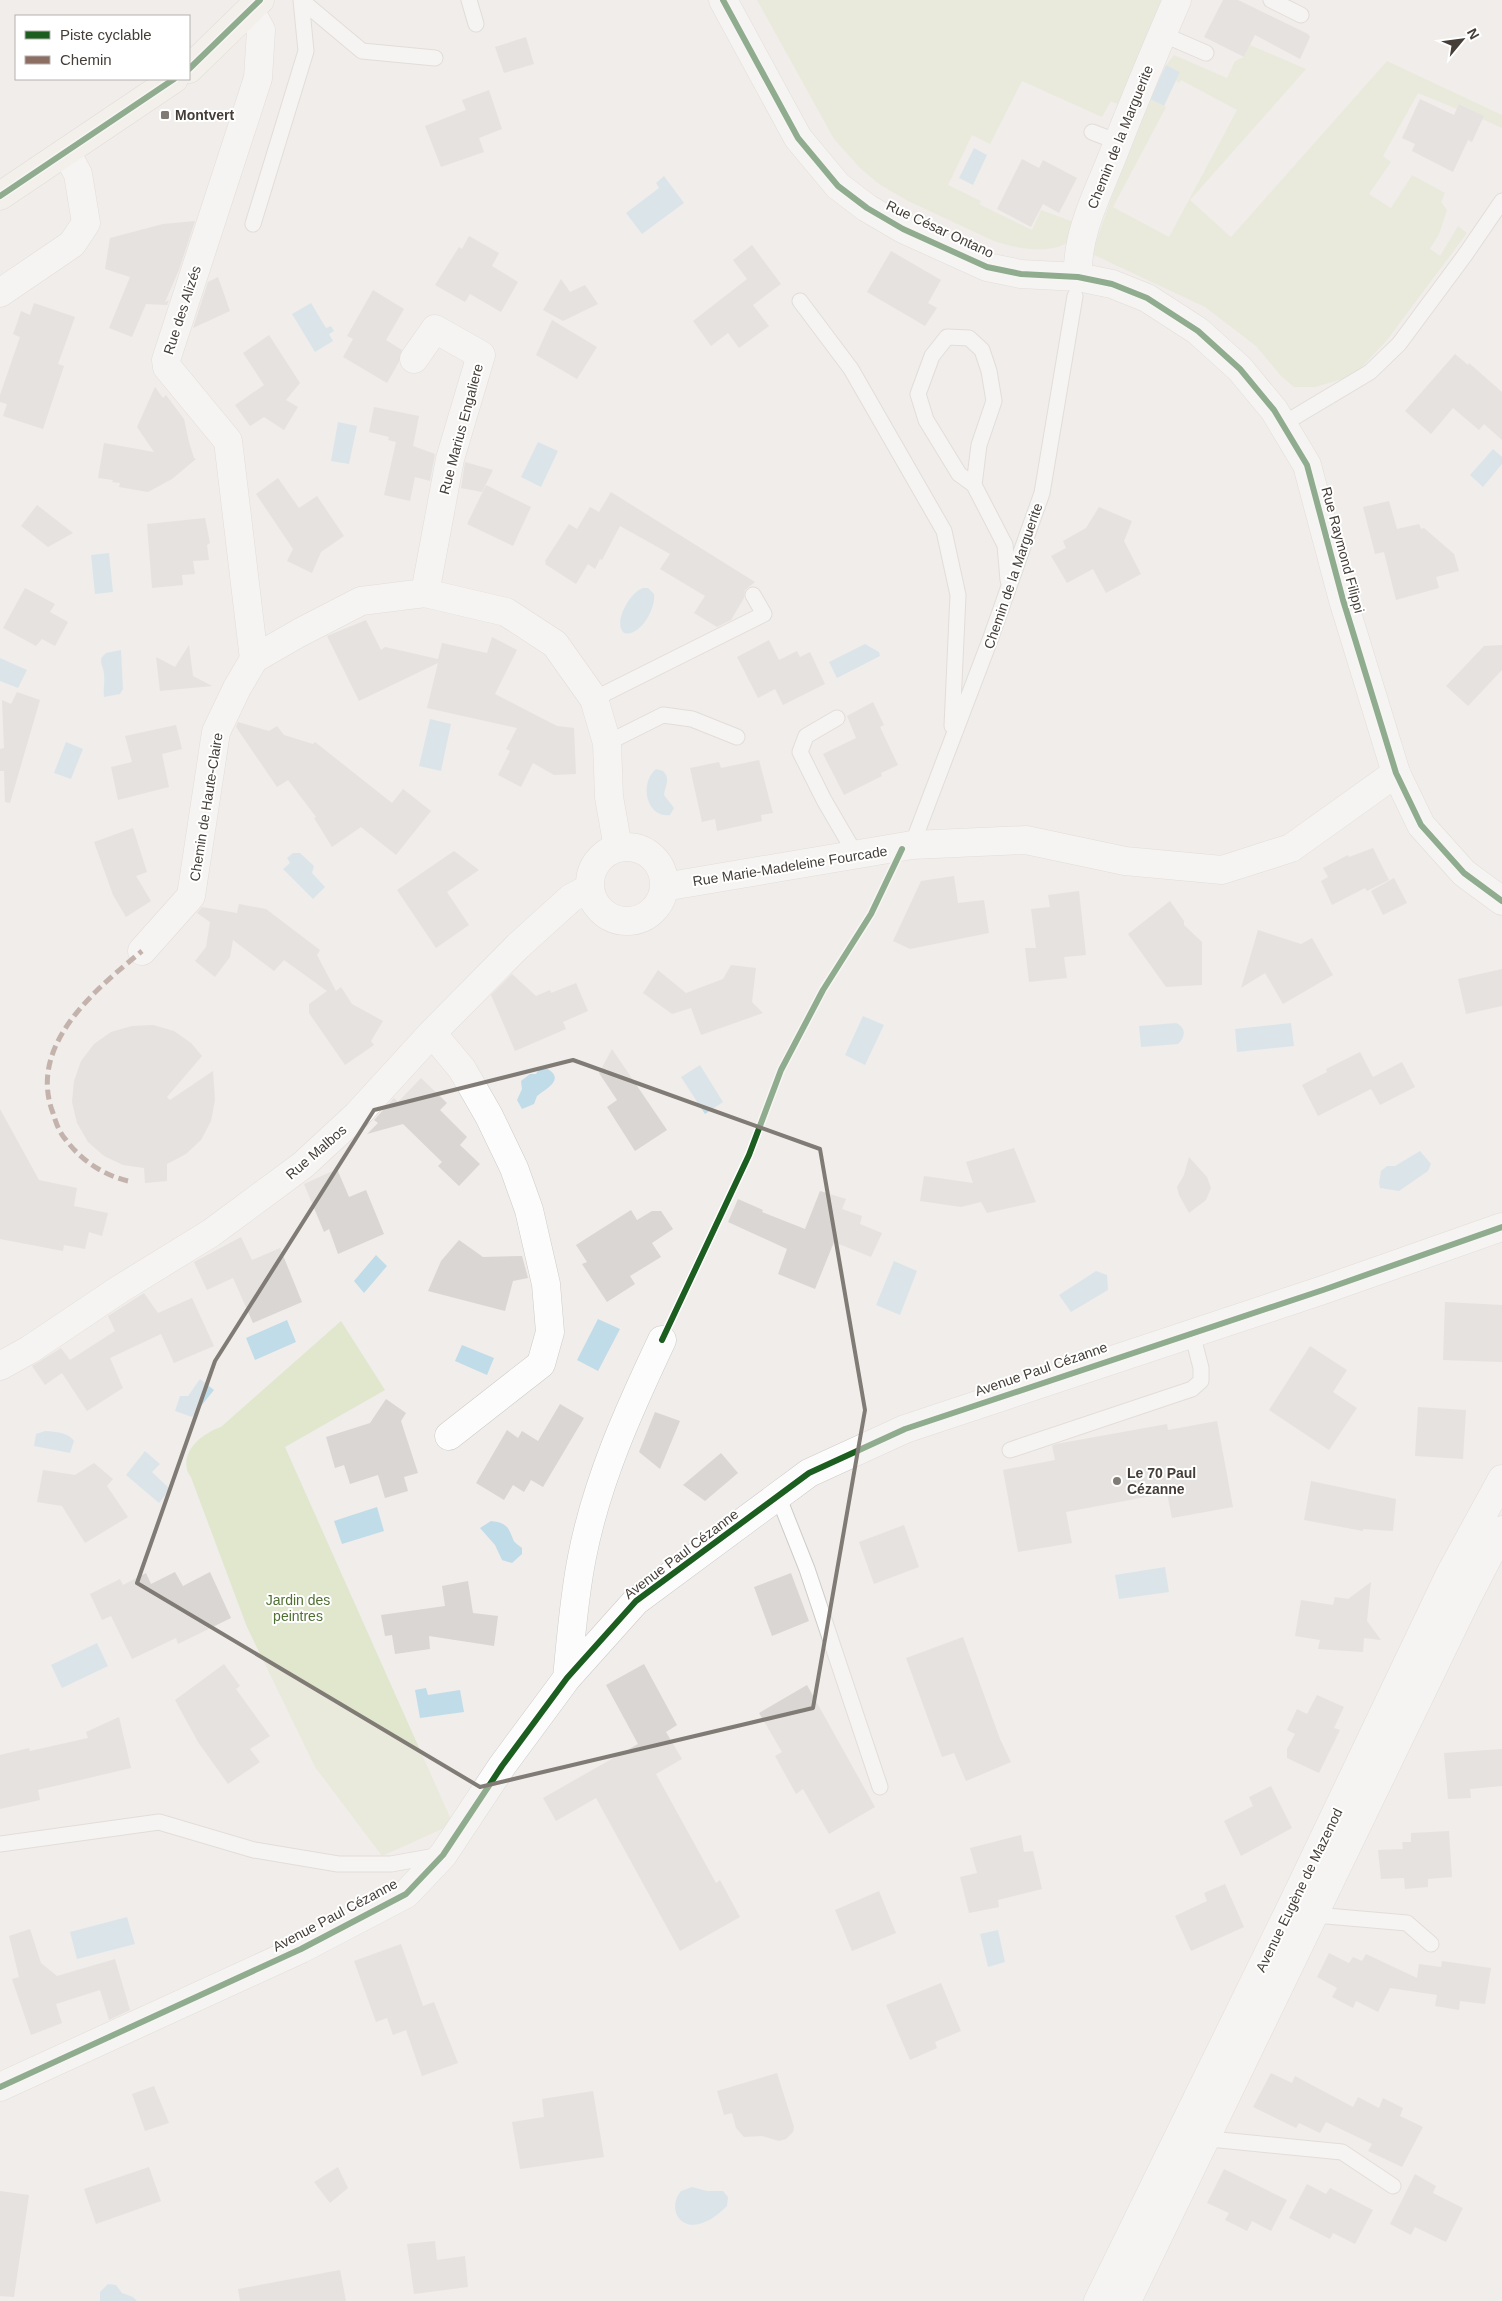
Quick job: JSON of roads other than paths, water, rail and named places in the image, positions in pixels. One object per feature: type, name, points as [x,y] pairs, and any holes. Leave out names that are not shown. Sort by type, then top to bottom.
[{"type":"main road","points":[[190,68],[255,5]]},
{"type":"main road","points":[[0,196],[173,80]]},
{"type":"street","name":"Rue César Ontano","points":[[723,0],[798,138],[815,160],[845,191],[866,208],[903,229],[987,267],[1077,287]]},
{"type":"street","name":"Chemin de la Marguerite","points":[[1077,287],[1078,263],[1085,226],[1177,0]]},
{"type":"street","name":"Rue des Alizés","points":[[254,659],[228,441],[167,367],[166,360],[258,78],[261,30],[255,5]]},
{"type":"street","points":[[0,293],[72,244],[86,223],[78,174],[66,152]]},
{"type":"street","name":"Rue Raymond Filippi","points":[[1077,287],[1112,284],[1147,298],[1198,331],[1240,369],[1274,410],[1307,465],[1343,600],[1396,773],[1421,825],[1464,873],[1502,901]]},
{"type":"street","name":"Rue Marius Engaliere","points":[[414,360],[435,328],[481,355],[450,459],[425,593]]},
{"type":"street","name":"Chemin de Haute-Claire","points":[[142,951],[191,896],[216,732],[237,688],[254,659],[361,601],[425,593],[506,612],[555,644],[594,700],[606,743],[609,797],[618,848]]},
{"type":"street","name":"Rue Marie-Madeleine Fourcade","points":[[664,887],[912,845],[1026,840],[1125,861],[1222,870],[1292,848],[1396,773]]},
{"type":"street","points":[[630,847],[641,850],[658,864],[663,875],[664,887],[662,897],[648,915],[638,920],[627,921],[616,920],[606,915],[593,898],[590,888],[592,872],[600,859],[618,848],[630,847]]},
{"type":"street","name":"Rue Malbos","points":[[0,1366],[29,1350],[120,1289],[211,1233],[303,1165],[357,1115],[432,1033],[518,946],[571,898],[590,888]]},
{"type":"street","points":[[432,1033],[462,1068],[489,1116],[514,1168],[529,1210],[546,1284],[550,1332],[541,1364],[449,1436]]},
{"type":"street","name":"Avenue Paul Cézanne","points":[[0,2087],[301,1949],[406,1894],[443,1855],[502,1766],[567,1678],[636,1601],[809,1473],[905,1429],[1323,1290],[1502,1227]]},
{"type":"street","points":[[567,1678],[582,1556],[605,1473],[628,1410],[662,1340]]},
{"type":"street","name":"Avenue Eugène de Mazenod","points":[[1305,1907],[1450,1574],[1502,1480]]},
{"type":"street","name":"Avenue Eugène de Mazenod","points":[[1098,2301],[1193,2134],[1305,1907],[1502,1530]]},
{"type":"street","name":"Avenue Eugène de Mazenod","points":[[1127,2301],[1193,2134]]},
{"type":"lane","points":[[301,0],[362,51],[435,58]]},
{"type":"lane","points":[[253,224],[306,51],[301,0]]},
{"type":"lane","points":[[470,0],[476,24]]},
{"type":"lane","points":[[1271,0],[1301,15]]},
{"type":"lane","points":[[1162,34],[1206,53]]},
{"type":"lane","points":[[1092,132],[1118,142]]},
{"type":"lane","points":[[1283,424],[1370,372],[1398,344],[1465,255],[1502,200]]},
{"type":"lane","name":"Chemin de la Marguerite","points":[[912,845],[1042,494],[1077,287]]},
{"type":"lane","points":[[800,301],[851,369],[944,531],[958,595],[952,740]]},
{"type":"lane","points":[[974,485],[979,445],[994,401],[989,371],[982,350],[968,338],[947,337],[932,356],[918,394],[926,420],[959,474],[974,485],[1005,545],[1008,588]]},
{"type":"lane","points":[[594,700],[764,614],[753,595]]},
{"type":"lane","points":[[606,743],[663,716],[692,719],[736,737]]},
{"type":"lane","points":[[837,718],[806,736],[800,752],[824,800],[856,855]]},
{"type":"lane","points":[[1010,1450],[1192,1389],[1201,1381],[1201,1368],[1192,1333]]},
{"type":"lane","points":[[778,1496],[807,1569],[880,1787]]},
{"type":"lane","points":[[0,1844],[159,1822],[254,1850],[338,1864],[391,1864],[443,1855]]},
{"type":"lane","points":[[1305,1907],[1407,1923],[1431,1944]]},
{"type":"lane","points":[[1193,2134],[1342,2152],[1393,2186]]},
{"type":"water","points":[[1166,65],[1180,72],[1164,106],[1150,99]]},
{"type":"water","points":[[974,148],[987,155],[973,185],[959,178]]},
{"type":"water","points":[[664,176],[684,203],[642,234],[626,213],[659,188],[656,183]]},
{"type":"water","points":[[311,303],[326,328],[331,326],[334,331],[329,334],[333,341],[315,352],[292,314]]},
{"type":"water","points":[[338,422],[357,426],[349,464],[331,461]]},
{"type":"water","points":[[538,442],[558,451],[541,487],[521,477]]},
{"type":"water","points":[[1493,449],[1502,457],[1502,464],[1483,487],[1470,475]]},
{"type":"water","points":[[109,553],[113,592],[95,594],[91,555]]},
{"type":"water","points":[[643,588],[648,588],[654,594],[650,614],[636,631],[624,633],[620,622],[622,615],[633,595]]},
{"type":"water","points":[[865,644],[879,652],[880,656],[837,678],[829,662]]},
{"type":"water","points":[[121,650],[123,689],[120,694],[104,697],[104,672],[101,658],[106,653]]},
{"type":"water","points":[[0,658],[27,670],[18,688],[0,681]]},
{"type":"water","points":[[430,719],[451,724],[441,771],[419,766]]},
{"type":"water","points":[[66,742],[83,749],[71,779],[54,773]]},
{"type":"water","points":[[656,769],[663,771],[667,777],[664,795],[674,808],[670,815],[655,811],[648,798],[648,783]]},
{"type":"water","points":[[293,853],[300,853],[314,866],[312,873],[325,887],[313,899],[283,869],[290,863],[287,858]]},
{"type":"water","points":[[863,1016],[884,1025],[865,1065],[845,1055]]},
{"type":"water","points":[[1176,1023],[1182,1027],[1184,1032],[1178,1044],[1141,1047],[1139,1026]]},
{"type":"water","points":[[1291,1023],[1294,1046],[1237,1052],[1235,1029]]},
{"type":"water","points":[[700,1065],[723,1102],[705,1114],[681,1077]]},
{"type":"water","points":[[546,1068],[552,1072],[555,1080],[550,1087],[537,1096],[534,1104],[522,1109],[517,1100],[522,1089],[521,1081],[530,1074],[536,1074],[539,1069]]},
{"type":"water","points":[[1420,1151],[1431,1164],[1428,1171],[1399,1191],[1380,1188],[1381,1171],[1387,1166],[1395,1166]]},
{"type":"water","points":[[376,1255],[387,1266],[364,1293],[354,1281]]},
{"type":"water","points":[[894,1261],[917,1271],[900,1315],[876,1305]]},
{"type":"water","points":[[1096,1271],[1107,1275],[1108,1290],[1071,1312],[1059,1295]]},
{"type":"water","points":[[598,1319],[620,1329],[598,1371],[577,1360]]},
{"type":"water","points":[[287,1320],[296,1342],[255,1360],[246,1338]]},
{"type":"water","points":[[462,1345],[494,1358],[487,1375],[455,1361]]},
{"type":"water","points":[[200,1379],[214,1390],[192,1417],[175,1411],[180,1396],[188,1396]]},
{"type":"water","points":[[45,1431],[61,1433],[71,1438],[74,1441],[70,1453],[34,1446],[36,1434]]},
{"type":"water","points":[[145,1451],[160,1464],[152,1472],[170,1489],[159,1503],[126,1475]]},
{"type":"water","points":[[377,1507],[384,1531],[342,1544],[334,1521]]},
{"type":"water","points":[[491,1521],[506,1526],[514,1542],[522,1548],[522,1554],[512,1563],[502,1560],[495,1545],[480,1528]]},
{"type":"water","points":[[1165,1567],[1169,1592],[1119,1599],[1115,1575]]},
{"type":"water","points":[[97,1643],[108,1666],[62,1688],[51,1665]]},
{"type":"water","points":[[426,1688],[428,1695],[460,1690],[464,1712],[420,1718],[415,1690]]},
{"type":"water","points":[[127,1917],[135,1944],[77,1959],[70,1932]]},
{"type":"water","points":[[998,1930],[1005,1962],[988,1967],[980,1934]]},
{"type":"water","points":[[692,2187],[707,2191],[723,2191],[728,2197],[727,2206],[715,2216],[697,2225],[686,2223],[678,2216],[675,2206],[681,2191]]},
{"type":"water","points":[[108,2284],[116,2285],[122,2293],[133,2297],[137,2301],[100,2301],[100,2292]]},
{"type":"place","name":"Montvert","points":[[165,115]]},
{"type":"place","name":"Le 70 Paul Cézanne","points":[[1117,1481]]},
{"type":"park label","name":"Jardin des peintres","points":[[298,1608]]}]
